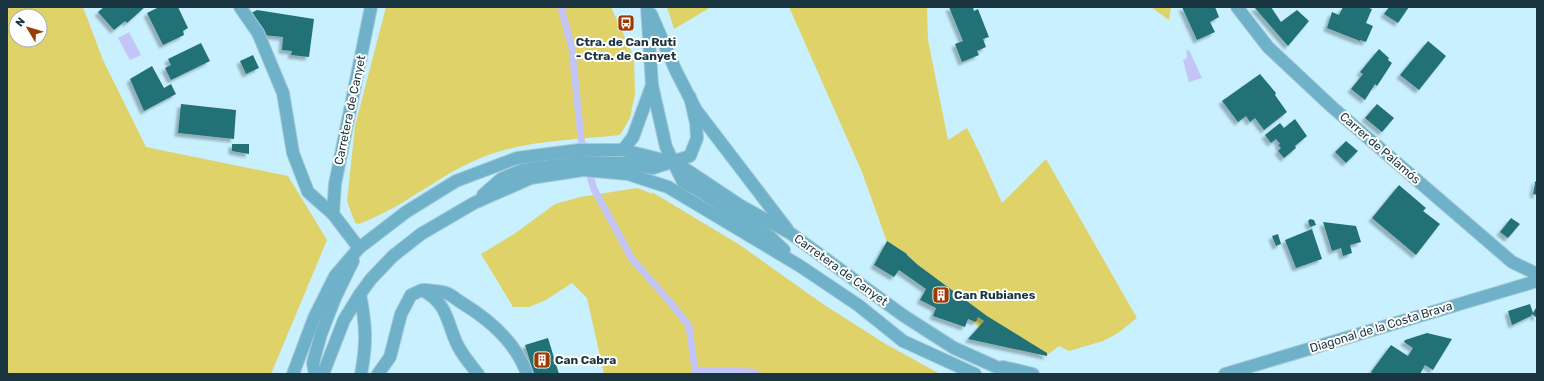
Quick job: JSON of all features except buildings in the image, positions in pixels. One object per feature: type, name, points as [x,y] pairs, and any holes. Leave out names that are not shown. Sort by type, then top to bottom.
[{"type":"street","points":[[240,7],[258,33],[283,93],[293,153],[308,192],[333,214],[359,248]]},
{"type":"street","name":"Carretera de Canyet","points":[[333,214],[334,184],[371,7]]},
{"type":"street","points":[[648,7],[652,85],[666,147],[683,182],[698,190],[768,236],[800,266]]},
{"type":"street","points":[[648,7],[676,71],[696,110],[790,233]]},
{"type":"street","name":"Carrer de Palamós","points":[[1237,7],[1268,47],[1332,107],[1512,262],[1537,274]]},
{"type":"street","points":[[623,150],[633,137],[652,85]]},
{"type":"street","points":[[323,374],[344,320],[360,294],[371,279],[393,256],[421,234],[474,203],[501,179],[579,162],[627,168],[653,168],[690,156],[697,138],[696,123],[690,98]]},
{"type":"street","name":"Carretera de Canyet","points":[[359,248],[406,212],[456,180],[517,158],[579,150],[623,150],[672,162],[684,168],[741,206],[790,233],[904,316],[954,348],[1012,374]]},
{"type":"street","points":[[627,168],[668,187],[800,266]]},
{"type":"street","points":[[293,374],[314,318],[335,276],[359,248]]},
{"type":"street","points":[[314,374],[312,363],[321,334],[335,298],[359,248]]},
{"type":"street","name":"Carretera de Canyet","points":[[800,266],[858,305],[903,341],[975,374]]},
{"type":"street","name":"Diagonal de la Costa Brava","points":[[1225,374],[1537,281]]},
{"type":"street","points":[[378,374],[390,357],[401,314],[411,295],[422,290],[446,293],[477,313],[498,330],[513,346],[523,361],[528,374]]},
{"type":"street","points":[[422,290],[432,295],[444,309],[458,346],[478,374]]},
{"type":"street","points":[[360,294],[365,321],[366,352],[361,374]]},
{"type":"street","points":[[989,363],[1033,374]]},
{"type":"shaded area","points":[[7,7],[83,7],[103,60],[146,147],[288,176],[327,240],[271,374],[7,374]]},
{"type":"shaded area","points":[[386,7],[611,7],[634,57],[635,94],[630,118],[620,135],[536,143],[488,155],[471,162],[376,217],[359,224],[355,223],[347,201],[355,126]]},
{"type":"shaded area","points":[[667,7],[711,7],[674,29]]},
{"type":"shaded area","points":[[789,7],[927,7],[928,40],[948,140],[967,128],[1002,203],[1046,159],[1137,318],[1118,333],[1103,341],[1069,351],[1059,346],[1046,356],[1009,348],[972,322],[969,305],[887,242],[862,172]]},
{"type":"shaded area","points":[[1151,7],[1171,7],[1169,20]]},
{"type":"shaded area","points":[[637,188],[653,194],[652,192],[740,245],[823,304],[884,343],[940,374],[604,374],[587,298],[572,283],[546,300],[529,307],[513,307],[481,254],[514,234],[555,204],[580,197]]},
{"type":"water","points":[[129,32],[141,55],[130,60],[118,38]]},
{"type":"water","points":[[1189,50],[1202,78],[1189,82],[1183,60],[1186,59],[1187,56],[1186,51]]},
{"type":"waterway","points":[[561,7],[572,49],[581,138],[584,153]]},
{"type":"waterway","points":[[588,169],[594,189],[632,259],[689,326],[695,370],[752,372],[757,374]]},
{"type":"place","name":"Ctra. de Can Ruti - Ctra. de Canyet","points":[[626,23]]},
{"type":"place","name":"Can Rubianes","points":[[941,295]]},
{"type":"place","name":"Can Cabra","points":[[542,360]]}]
